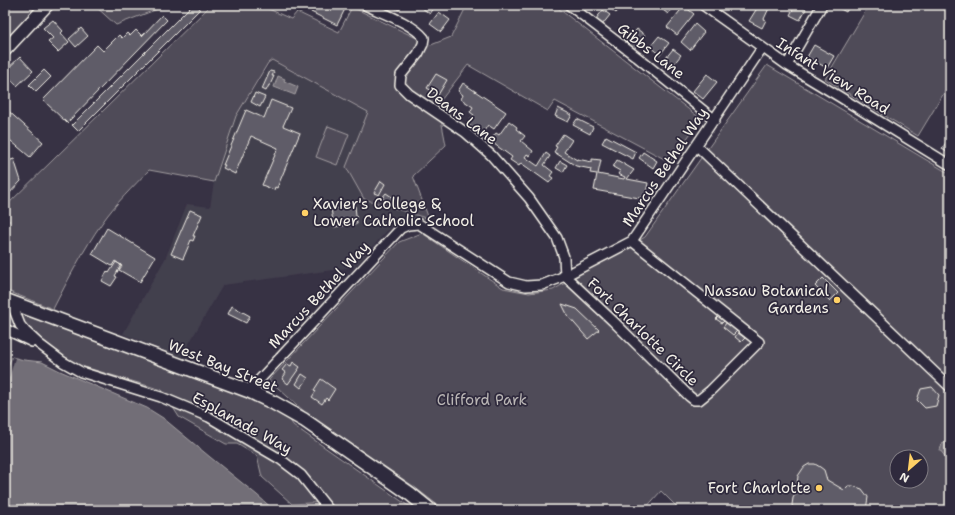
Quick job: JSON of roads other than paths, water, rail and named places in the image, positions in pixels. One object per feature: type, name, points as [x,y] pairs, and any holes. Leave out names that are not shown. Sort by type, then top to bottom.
[{"type":"highway","name":"West Bay Street","points":[[8,301],[249,391],[274,403],[304,420],[409,493],[430,510]]},
{"type":"main road","points":[[5,50],[47,5]]},
{"type":"street","name":"Deans Lane","points":[[365,5],[405,24],[420,33],[424,38],[424,44],[418,54],[401,75],[400,85],[409,94],[465,132],[491,155],[529,198],[557,238],[564,257],[566,276]]},
{"type":"street","name":"Gibbs Lane","points":[[569,5],[714,120]]},
{"type":"street","name":"Infant View Road","points":[[703,5],[787,65],[950,165]]},
{"type":"street","points":[[787,65],[822,5]]},
{"type":"street","name":"Marcus Bethel Way","points":[[249,391],[401,228],[408,225],[419,224],[509,282],[526,286],[542,285],[566,276],[632,241],[762,48]]},
{"type":"street","points":[[697,146],[950,386]]},
{"type":"street","name":"Fort Charlotte Circle","points":[[566,276],[689,396],[694,400],[699,400],[759,342],[632,241]]},
{"type":"street","name":"Esplanade Way","points":[[8,301],[20,325],[25,331],[39,344],[63,362],[81,372],[161,397],[209,417],[280,459],[301,475],[329,510]]},
{"type":"street","name":"Esplanade Way","points":[[5,329],[39,344]]},
{"type":"place","name":"Xavier's College & Lower Catholic School","points":[[305,213]]},
{"type":"place","name":"Nassau Botanical Gardens","points":[[837,300]]},
{"type":"place","name":"Fort Charlotte","points":[[819,488]]},
{"type":"park label","name":"Clifford Park","points":[[482,400]]}]
